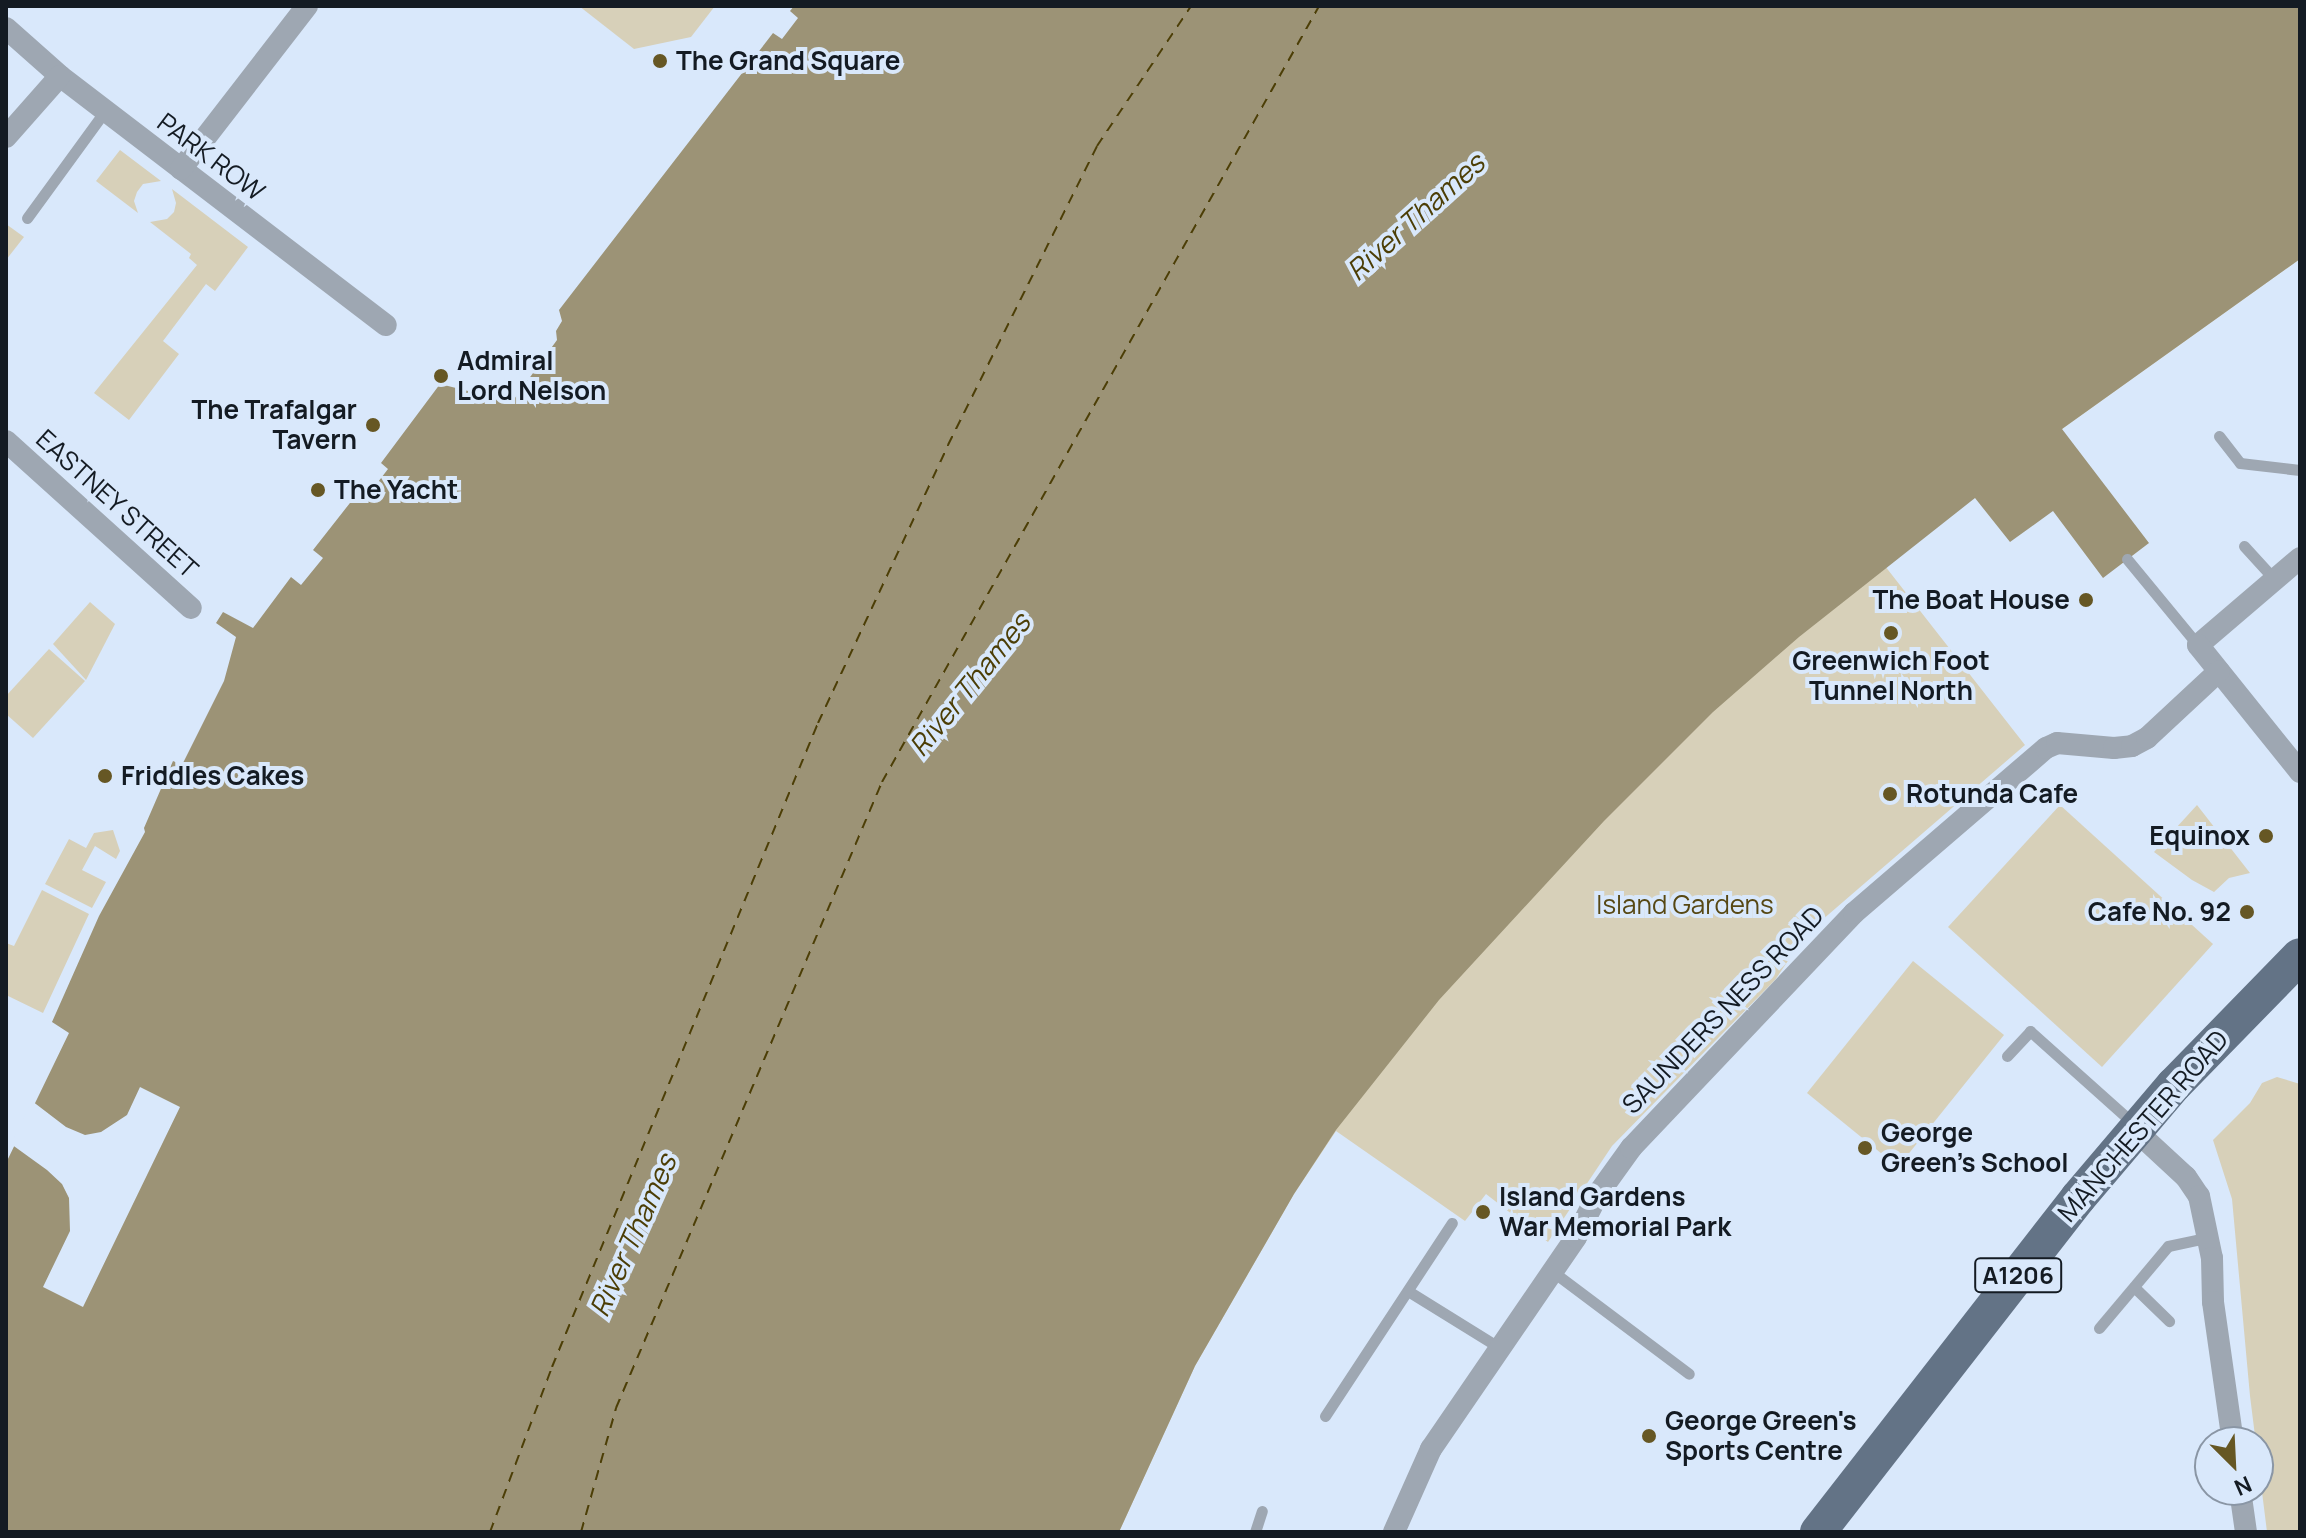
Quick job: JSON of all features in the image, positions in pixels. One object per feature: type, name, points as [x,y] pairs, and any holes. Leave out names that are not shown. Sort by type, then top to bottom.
[{"type":"main road","name":"MANCHESTER ROAD","points":[[1818,1532],[2136,1128],[2300,956]]},
{"type":"street","points":[[181,169],[307,6]]},
{"type":"street","name":"PARK ROW","points":[[6,28],[60,76],[386,325]]},
{"type":"street","points":[[6,137],[60,76]]},
{"type":"street","name":"EASTNEY STREET","points":[[6,441],[191,608]]},
{"type":"street","points":[[2296,757],[2198,645],[2300,558]]},
{"type":"street","name":"SAUNDERS NESS ROAD","points":[[1394,1532],[1431,1449],[1631,1148],[1854,913],[2046,748],[2070,743],[2114,748],[2132,746],[2147,738],[2219,671]]},
{"type":"street","points":[[2136,1128],[2192,1184],[2199,1196],[2212,1258],[2213,1302],[2231,1426]]},
{"type":"street","points":[[2242,1506],[2246,1532]]},
{"type":"lane","points":[[27,218],[105,111]]},
{"type":"lane","points":[[2219,436],[2240,463],[2300,470]]},
{"type":"lane","points":[[2244,546],[2275,580]]},
{"type":"lane","points":[[2127,559],[2198,645]]},
{"type":"lane","points":[[2007,1056],[2030,1031],[2136,1128]]},
{"type":"lane","points":[[1325,1416],[1452,1223]]},
{"type":"lane","points":[[2099,1328],[2168,1246],[2206,1238]]},
{"type":"lane","points":[[1552,1271],[1689,1374]]},
{"type":"lane","points":[[2134,1287],[2169,1321]]},
{"type":"lane","points":[[1408,1291],[1500,1348]]},
{"type":"lane","points":[[1255,1532],[1262,1511]]},
{"type":"green space","points":[[579,6],[715,6],[691,37],[634,49]]},
{"type":"green space","points":[[120,150],[161,181],[143,184],[137,192],[134,201],[138,213],[96,181]]},
{"type":"green space","points":[[172,189],[248,247],[215,291],[206,284],[163,341],[179,354],[129,420],[94,393],[197,265],[189,258],[191,254],[150,222],[167,219],[174,212],[176,203]]},
{"type":"green space","points":[[6,224],[24,237],[6,260]]},
{"type":"green space","name":"Island Gardens","points":[[2300,259],[2062,429],[1885,566],[2025,745],[1807,933],[1775,980],[1612,1146],[1548,1242],[1486,1194],[1465,1221],[1336,1131],[1294,1194],[1195,1366],[1119,1532],[999,1532],[1653,636]]},
{"type":"green space","points":[[90,602],[115,624],[86,680],[53,644]]},
{"type":"green space","points":[[49,649],[85,681],[33,738],[6,714],[6,696]]},
{"type":"green space","points":[[2060,805],[2213,944],[2102,1067],[1948,927]]},
{"type":"green space","points":[[2197,805],[2250,873],[2229,878],[2214,892],[2154,852]]},
{"type":"green space","points":[[113,830],[120,851],[116,859],[95,846],[82,870],[106,882],[92,908],[45,884],[69,839],[86,848],[94,833]]},
{"type":"green space","points":[[42,890],[89,914],[43,1013],[6,995],[6,943],[14,946]]},
{"type":"green space","points":[[1913,961],[2004,1035],[1898,1167],[1807,1093]]},
{"type":"green space","points":[[2277,1077],[2300,1084],[2300,1532],[2267,1532],[2264,1506],[2274,1506],[2274,1426],[2254,1426],[2232,1199],[2213,1140],[2250,1103],[2262,1083]]},
{"type":"water","name":"River Thames","points":[[794,6],[2300,6],[2300,259],[2062,429],[2149,543],[2103,578],[2053,511],[2010,542],[1975,498],[1799,637],[1713,712],[1604,821],[1439,1000],[1336,1130],[1294,1194],[1195,1366],[1119,1532],[6,1532],[6,1163],[69,1033],[52,1022],[99,916],[145,832],[173,761],[182,765],[224,681],[236,637],[216,623],[223,612],[253,628],[291,577],[301,585],[323,558],[313,550],[357,494],[365,499],[388,469],[381,463],[440,384],[512,402],[557,340],[556,331],[562,321],[559,310],[773,33],[782,39],[798,18],[790,11]]},
{"type":"pier","points":[[140,1087],[180,1107],[83,1307],[43,1287],[70,1231],[69,1198],[62,1184],[47,1170],[11,1144],[32,1101],[66,1127],[85,1135],[101,1132],[127,1115]]},
{"type":"ferry route","points":[[490,1532],[552,1367],[818,723],[948,445],[1097,146],[1191,6]]},
{"type":"ferry route","points":[[581,1532],[616,1408],[882,782],[1319,6]]},
{"type":"place","name":"The Grand Square","points":[[660,61]]},
{"type":"place","name":"Admiral Lord Nelson","points":[[441,376]]},
{"type":"place","name":"The Trafalgar Tavern","points":[[373,425]]},
{"type":"place","name":"The Yacht","points":[[318,490]]},
{"type":"place","name":"The Boat House","points":[[2086,600]]},
{"type":"place","name":"Greenwich Foot Tunnel North","points":[[1891,633]]},
{"type":"place","name":"Friddles Cakes","points":[[105,776]]},
{"type":"place","name":"Rotunda Cafe","points":[[1890,794]]},
{"type":"place","name":"Equinox","points":[[2266,836]]},
{"type":"place","name":"Cafe No. 92","points":[[2247,912]]},
{"type":"place","name":"George Green's School","points":[[1865,1148]]},
{"type":"place","name":"Island Gardens War Memorial Park","points":[[1483,1212]]},
{"type":"place","name":"George Green's Sports Centre","points":[[1649,1436]]}]
